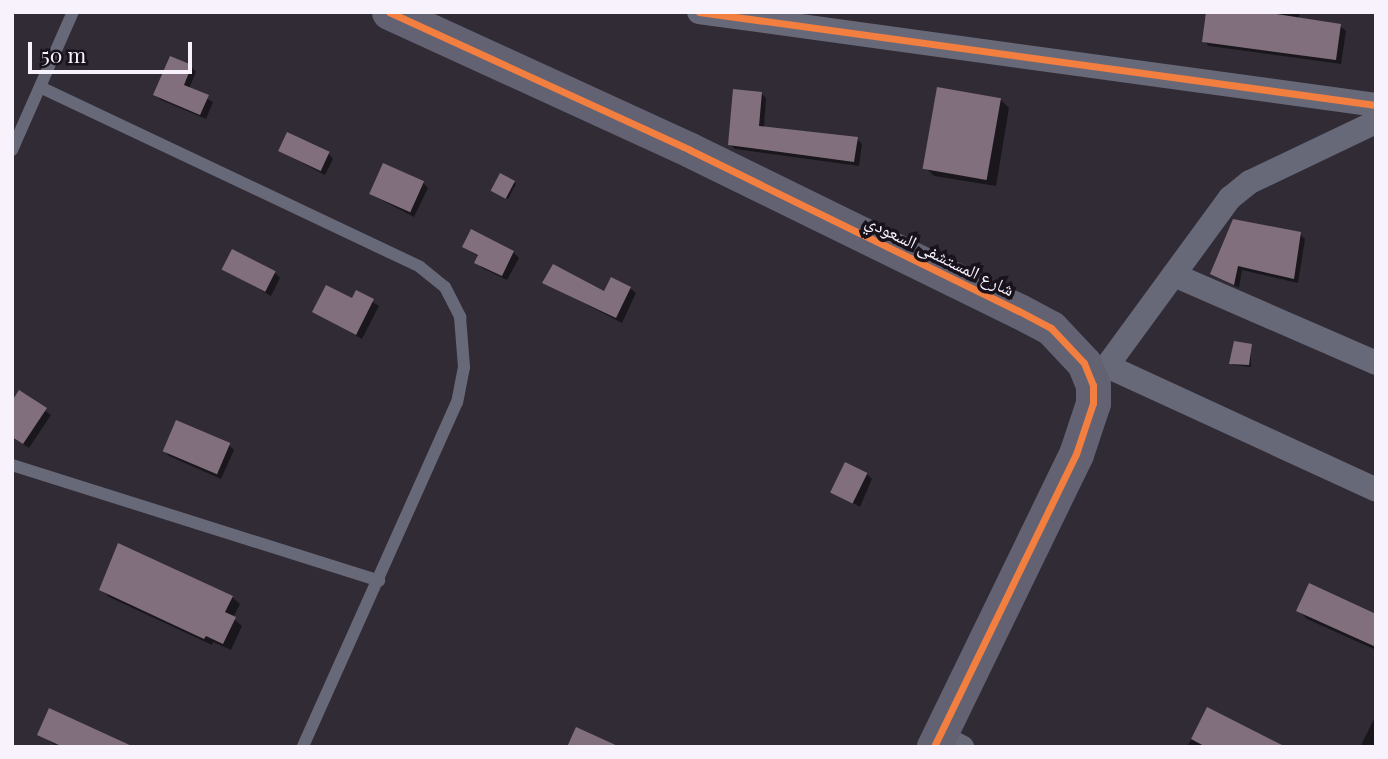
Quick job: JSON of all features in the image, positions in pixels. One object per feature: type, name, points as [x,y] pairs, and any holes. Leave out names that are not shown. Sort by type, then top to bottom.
[{"type":"street","name":"شارع المستشفى السعودي","points":[[390,12],[690,150],[1019,311],[1051,328],[1084,363],[1100,375]]},
{"type":"street","points":[[699,12],[1376,105]]},
{"type":"street","points":[[945,743],[1076,454],[1087,426],[1100,375],[1230,198],[1250,182],[1376,121]]},
{"type":"street","points":[[1174,275],[1376,363]]},
{"type":"street","points":[[1100,375],[1376,490]]},
{"type":"lane","points":[[12,150],[73,12]]},
{"type":"lane","points":[[41,88],[420,267],[445,287],[460,317],[464,367],[457,402],[303,747]]},
{"type":"lane","points":[[12,465],[379,581]]},
{"type":"building","points":[[1206,12],[1264,12],[1341,24],[1336,60],[1202,42]]},
{"type":"building","points":[[170,56],[192,65],[184,85],[209,95],[200,115],[153,95]]},
{"type":"building","points":[[937,87],[1001,98],[987,180],[923,169]]},
{"type":"building","points":[[733,89],[762,92],[759,126],[858,137],[854,162],[728,145]]},
{"type":"building","points":[[287,132],[330,152],[321,171],[278,151]]},
{"type":"building","points":[[383,163],[424,181],[410,212],[369,194]]},
{"type":"building","points":[[500,173],[515,181],[506,199],[491,191]]},
{"type":"building","points":[[1233,219],[1301,232],[1294,279],[1238,266],[1234,285],[1210,274]]},
{"type":"building","points":[[471,229],[514,251],[502,276],[474,263],[478,255],[462,247]]},
{"type":"building","points":[[232,249],[276,271],[265,292],[222,269]]},
{"type":"building","points":[[553,264],[604,291],[611,277],[631,287],[616,318],[542,283]]},
{"type":"building","points":[[326,285],[352,298],[356,290],[374,299],[356,335],[312,312]]},
{"type":"building","points":[[1234,341],[1252,344],[1249,365],[1229,364]]},
{"type":"building","points":[[19,390],[47,408],[23,444],[12,437],[12,401]]},
{"type":"building","points":[[176,420],[230,443],[217,474],[163,451]]},
{"type":"building","points":[[845,462],[867,473],[853,504],[830,493]]},
{"type":"building","points":[[118,543],[233,596],[225,612],[236,617],[223,644],[206,636],[204,639],[99,590]]},
{"type":"building","points":[[1309,583],[1376,614],[1376,647],[1296,611]]},
{"type":"building","points":[[1207,707],[1286,747],[1206,747],[1191,739]]},
{"type":"building","points":[[49,708],[134,747],[63,747],[37,735]]},
{"type":"building","points":[[576,727],[620,747],[567,747]]},
{"type":"cycle path","points":[[389,12],[690,150],[1019,311],[1051,328],[1084,363],[1093,385],[1093,403],[1076,454],[934,747]]},
{"type":"cycle path","points":[[699,12],[1376,105]]}]
